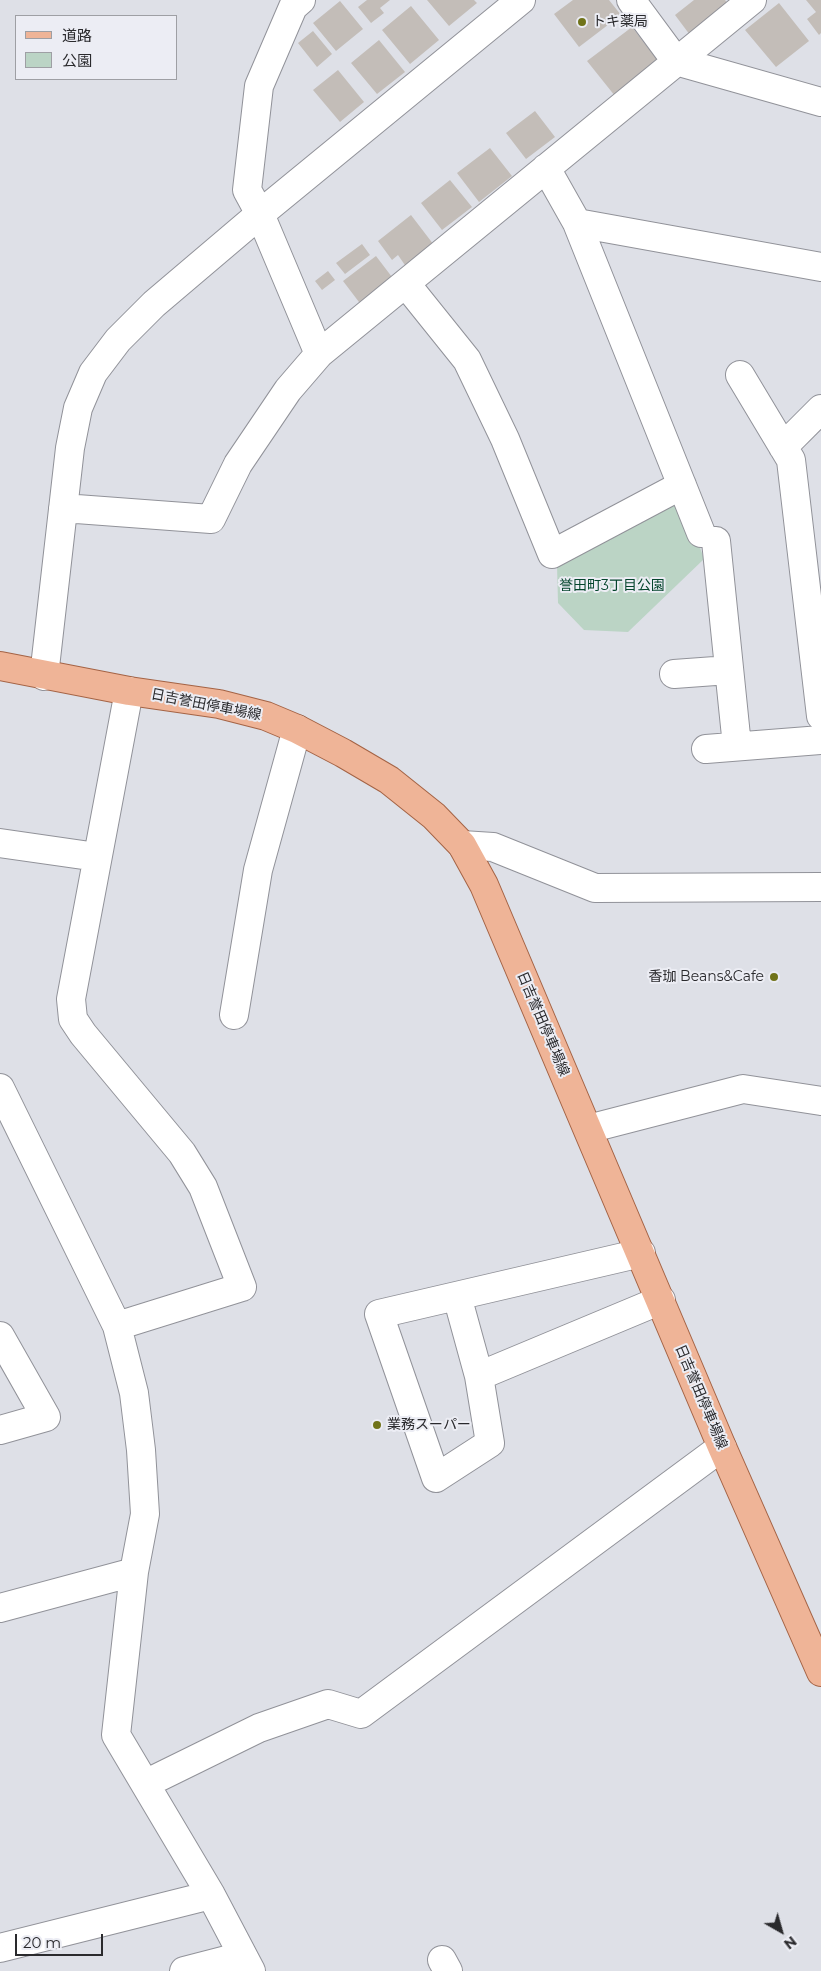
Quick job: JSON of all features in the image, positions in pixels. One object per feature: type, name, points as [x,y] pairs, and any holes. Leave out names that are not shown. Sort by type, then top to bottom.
[{"type":"main road","name":"日吉誉田停車場線","points":[[0,666],[129,691],[219,704],[266,716],[297,729],[389,780],[434,816],[462,845],[484,884],[722,1447],[821,1672]]},
{"type":"street","points":[[301,0],[293,7],[258,86],[247,190],[260,214],[319,354]]},
{"type":"street","points":[[44,676],[70,448],[78,408],[93,373],[118,340],[154,304],[260,214],[521,0]]},
{"type":"street","points":[[631,0],[676,61],[821,102]]},
{"type":"street","points":[[64,508],[211,519],[238,464],[288,390],[319,354],[752,0]]},
{"type":"street","points":[[546,168],[577,223],[682,485],[708,537],[729,670],[737,746]]},
{"type":"street","points":[[577,223],[821,267]]},
{"type":"street","points":[[406,284],[467,360],[505,439],[552,554],[682,485]]},
{"type":"street","points":[[740,375],[791,460],[821,716]]},
{"type":"street","points":[[783,447],[821,409]]},
{"type":"street","points":[[674,674],[729,670]]},
{"type":"street","points":[[117,1326],[242,1287],[203,1187],[182,1153],[83,1034],[73,1019],[71,999],[129,691]]},
{"type":"street","points":[[234,1015],[258,870],[297,729]]},
{"type":"street","points":[[706,749],[821,740]]},
{"type":"street","points":[[0,843],[97,857]]},
{"type":"street","points":[[462,845],[493,847],[595,888],[821,887]]},
{"type":"street","points":[[0,1088],[117,1326],[134,1393],[141,1450],[145,1514],[134,1572],[116,1735],[211,1895],[247,1964],[184,1971]]},
{"type":"street","points":[[588,1129],[743,1089],[821,1101]]},
{"type":"street","points":[[457,1296],[479,1376],[490,1442],[436,1478],[379,1314],[641,1253]]},
{"type":"street","points":[[479,1376],[661,1300]]},
{"type":"street","points":[[0,1336],[46,1417],[0,1430]]},
{"type":"street","points":[[145,1784],[259,1728],[328,1704],[361,1714],[722,1447]]},
{"type":"street","points":[[0,1608],[134,1572]]},
{"type":"street","points":[[0,1948],[211,1895]]},
{"type":"green space","name":"誉田町3丁目公園","points":[[673,503],[687,510],[704,559],[628,632],[584,630],[558,603],[557,565]]},
{"type":"building","points":[[367,0],[390,0],[380,8],[384,13],[371,23],[358,7]]},
{"type":"building","points":[[427,0],[474,0],[477,3],[449,26]]},
{"type":"building","points":[[573,0],[609,0],[621,15],[579,47],[554,14]]},
{"type":"building","points":[[694,0],[725,0],[729,5],[690,35],[675,15]]},
{"type":"building","points":[[806,0],[821,0],[821,33],[819,35],[807,19],[816,12]]},
{"type":"building","points":[[340,1],[363,29],[336,51],[313,23]]},
{"type":"building","points":[[779,3],[809,41],[776,67],[745,30]]},
{"type":"building","points":[[411,6],[439,40],[410,64],[382,30]]},
{"type":"building","points":[[632,27],[659,62],[615,96],[587,61]]},
{"type":"building","points":[[313,31],[332,54],[317,67],[298,43]]},
{"type":"building","points":[[379,40],[405,72],[377,94],[351,63]]},
{"type":"building","points":[[338,70],[364,102],[340,122],[313,90]]},
{"type":"building","points":[[535,111],[555,137],[526,159],[506,133]]},
{"type":"building","points":[[490,148],[512,176],[479,202],[457,173]]},
{"type":"building","points":[[450,180],[472,207],[442,230],[421,203]]},
{"type":"building","points":[[411,215],[437,249],[409,271],[398,255],[392,260],[378,241]]},
{"type":"building","points":[[362,244],[370,255],[345,274],[336,263]]},
{"type":"building","points":[[376,256],[395,281],[362,306],[343,281]]},
{"type":"building","points":[[328,271],[335,280],[322,290],[315,281]]},
{"type":"place","name":"トキ薬局","points":[[582,22]]},
{"type":"place","name":"香珈 Beans&Cafe","points":[[774,977]]},
{"type":"place","name":"業務スーパー","points":[[377,1425]]}]
